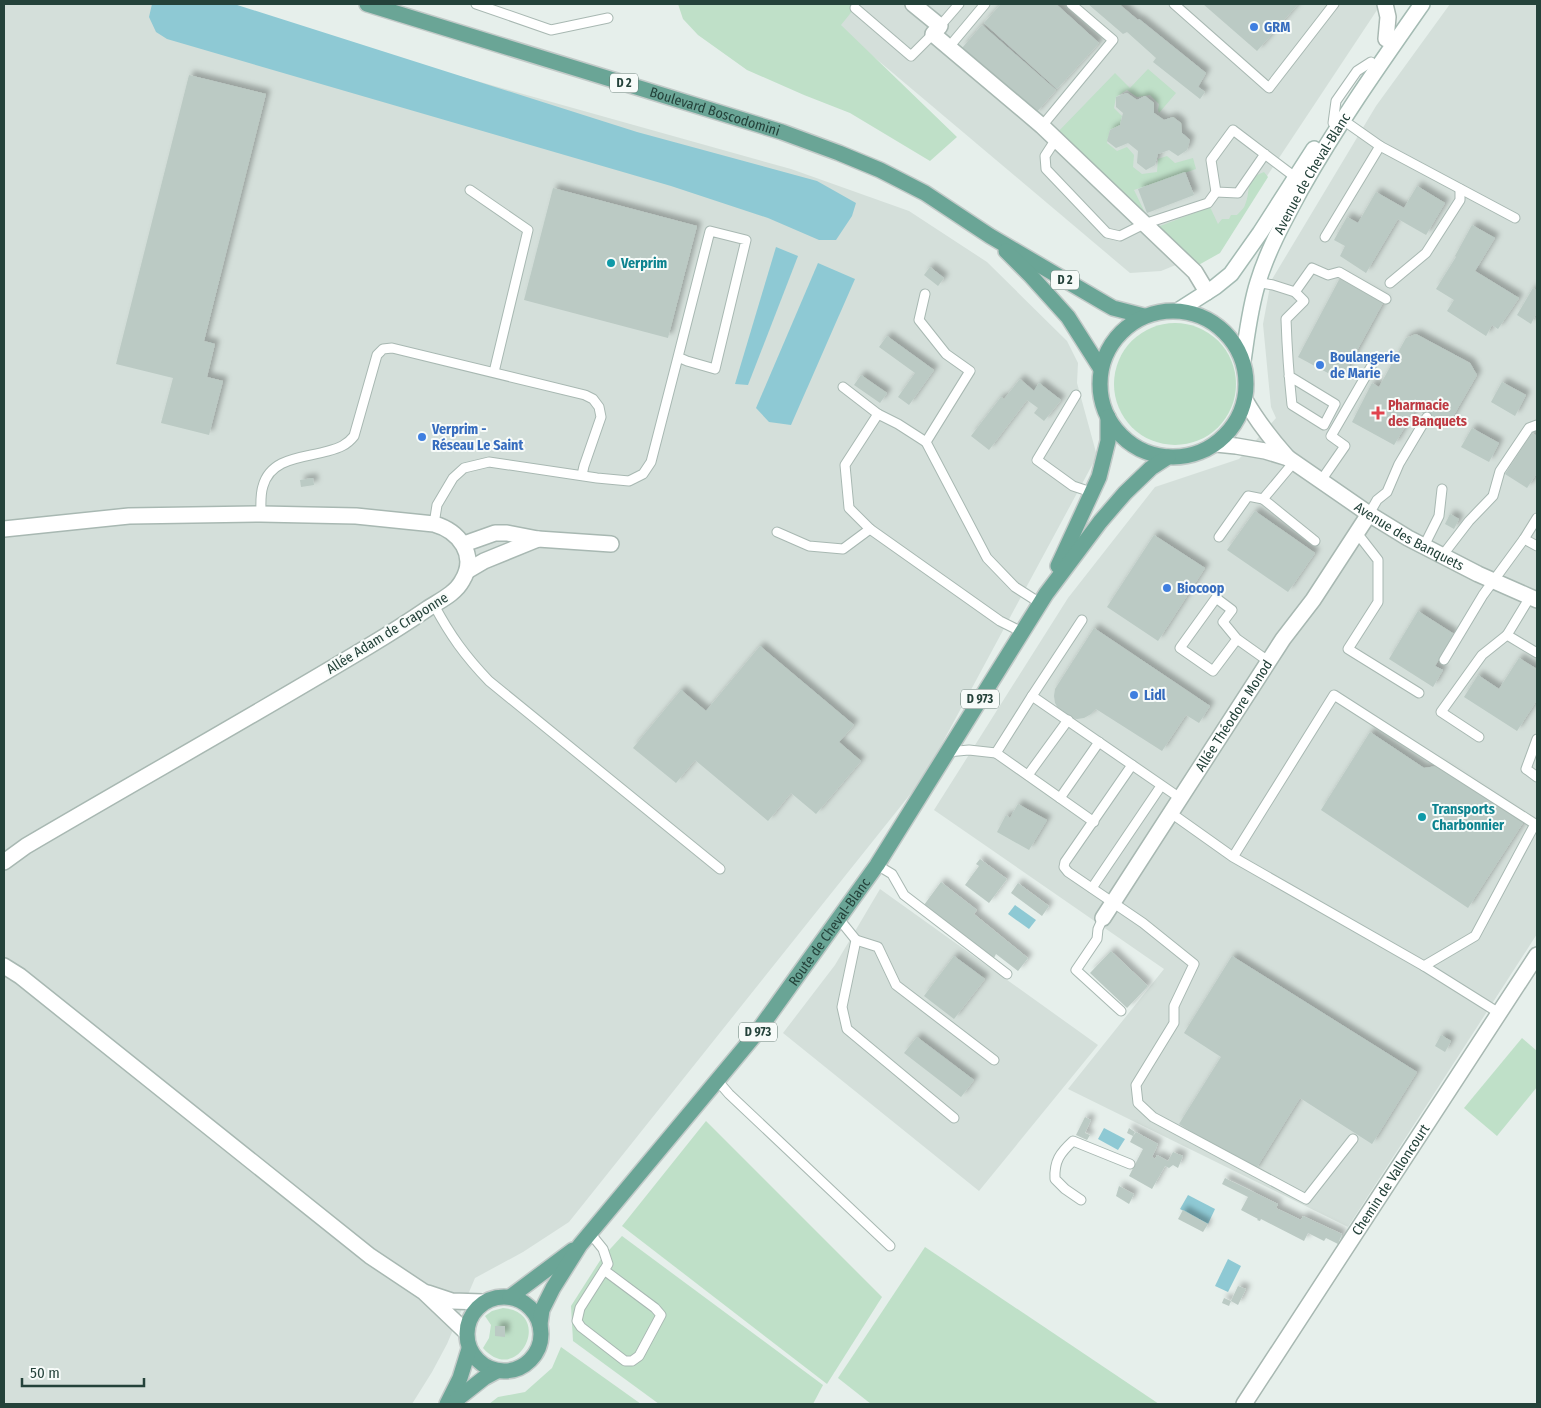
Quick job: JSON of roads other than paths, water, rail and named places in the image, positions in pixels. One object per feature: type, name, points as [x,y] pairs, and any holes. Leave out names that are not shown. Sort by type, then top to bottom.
[{"type":"main road","name":"Boulevard Boscodomini","points":[[367,4],[782,132],[839,153],[925,192],[990,236],[1113,308],[1144,316]]},
{"type":"main road","name":"Boulevard Boscodomini","points":[[990,236],[1031,276],[1068,317],[1101,369]]},
{"type":"main road","points":[[1179,310],[1196,314],[1211,321],[1225,331],[1236,345],[1243,361],[1247,387],[1239,417],[1230,432],[1216,444],[1202,452],[1185,457],[1168,458],[1150,454],[1133,446],[1119,433],[1108,417],[1102,402],[1101,369],[1105,355],[1112,343],[1120,332],[1131,323],[1144,316],[1161,311],[1179,310]]},
{"type":"main road","name":"D 973","points":[[1043,598],[1098,477],[1108,441],[1108,417]]},
{"type":"main road","name":"D 973","points":[[1043,598],[1100,522],[1125,493],[1151,468],[1168,458]]},
{"type":"main road","name":"Route de Cheval-Blanc","points":[[540,1324],[542,1310],[553,1288],[580,1245],[755,1035],[877,866],[1043,598]]},
{"type":"main road","name":"Route de Cheval-Blanc","points":[[510,1297],[580,1245]]},
{"type":"main road","points":[[500,1296],[510,1297],[520,1300],[536,1314],[540,1324],[540,1342],[537,1351],[531,1359],[516,1369],[506,1371],[488,1368],[474,1357],[469,1349],[466,1332],[471,1315],[483,1302],[500,1296]]},
{"type":"main road","points":[[449,1404],[469,1349]]},
{"type":"main road","points":[[449,1404],[497,1370]]},
{"type":"street","points":[[913,4],[949,47],[1056,139],[1194,272],[1207,292]]},
{"type":"street","points":[[1385,4],[1388,17],[1386,39]]},
{"type":"street","name":"Avenue de Cheval-Blanc","points":[[1243,361],[1257,282],[1273,243],[1371,62],[1411,4]]},
{"type":"street","name":"Avenue de Cheval-Blanc","points":[[1179,310],[1230,274],[1260,234],[1295,177],[1338,121],[1422,4]]},
{"type":"street","name":"Avenue des Banquets","points":[[1245,400],[1266,432],[1291,460],[1320,482],[1368,514],[1442,556],[1493,581],[1534,598]]},
{"type":"street","name":"Avenue des Banquets","points":[[1216,444],[1236,446],[1291,460]]},
{"type":"street","points":[[4,529],[129,516],[261,514],[356,516],[434,524],[445,527],[464,544],[468,559],[467,571]]},
{"type":"street","name":"Allée Théodore Monod","points":[[1103,918],[1283,639],[1313,600],[1368,514]]},
{"type":"street","points":[[464,544],[495,533],[507,533],[538,539],[611,544]]},
{"type":"street","points":[[467,571],[484,561],[538,539]]},
{"type":"street","name":"Allée Adam de Craponne","points":[[26,846],[346,659],[434,605],[455,590],[463,581],[467,571]]},
{"type":"street","points":[[4,851],[26,846]]},
{"type":"street","points":[[4,862],[26,846]]},
{"type":"street","name":"Chemin de Valloncourt","points":[[1244,1404],[1537,955]]},
{"type":"street","points":[[4,958],[20,976]]},
{"type":"street","points":[[4,966],[20,976],[370,1256],[424,1292],[466,1332]]},
{"type":"street","points":[[424,1292],[452,1301],[483,1302]]},
{"type":"lane","points":[[476,4],[551,30],[608,18]]},
{"type":"lane","points":[[855,8],[911,56],[959,4]]},
{"type":"lane","points":[[949,47],[985,4]]},
{"type":"lane","points":[[1042,126],[1113,40],[1071,4]]},
{"type":"lane","points":[[1174,4],[1269,88],[1334,4]]},
{"type":"lane","points":[[1338,121],[1380,146],[1516,218]]},
{"type":"lane","points":[[1056,139],[1045,156],[1046,169],[1107,233],[1120,236],[1144,224],[1208,203],[1216,192],[1211,160],[1233,130],[1295,177]]},
{"type":"lane","points":[[1325,237],[1380,146]]},
{"type":"lane","points":[[1216,192],[1238,193],[1265,154]]},
{"type":"lane","points":[[1390,283],[1426,253],[1460,200],[1460,189]]},
{"type":"lane","points":[[470,190],[528,230],[494,372]]},
{"type":"lane","points":[[434,524],[437,506],[453,478],[464,468],[489,462],[629,481],[643,474],[651,462],[710,231],[746,240],[716,369],[678,357]]},
{"type":"lane","points":[[1295,292],[1312,268],[1328,275],[1339,272],[1386,299]]},
{"type":"lane","points":[[1257,282],[1295,292],[1304,301],[1286,319],[1289,376],[1292,405],[1324,425],[1335,404],[1289,376]]},
{"type":"lane","points":[[925,294],[919,320],[946,354],[970,371],[926,442]]},
{"type":"lane","points":[[261,514],[262,487],[267,475],[274,466],[286,461],[339,448],[349,443],[354,436],[378,355],[383,350],[392,348],[494,372],[593,399],[601,417],[582,475]]},
{"type":"lane","points":[[1320,482],[1345,446],[1332,436],[1371,367]]},
{"type":"lane","points":[[843,387],[878,414],[926,442],[986,558],[1015,587],[1043,598]]},
{"type":"lane","points":[[1076,395],[1036,460],[1073,486],[1091,492]]},
{"type":"lane","points":[[878,414],[845,464],[849,508],[870,528],[1000,621],[1022,632]]},
{"type":"lane","points":[[1368,514],[1377,500],[1386,492],[1399,464],[1427,417]]},
{"type":"lane","points":[[1442,556],[1469,521],[1493,496],[1500,470],[1529,428],[1537,424]]},
{"type":"lane","points":[[1263,499],[1291,460]]},
{"type":"lane","points":[[1424,546],[1439,516],[1442,488]]},
{"type":"lane","points":[[1219,537],[1248,496],[1263,499],[1315,541]]},
{"type":"lane","points":[[1444,660],[1493,581],[1537,518]]},
{"type":"lane","points":[[777,532],[809,546],[843,549],[870,528]]},
{"type":"lane","points":[[1357,533],[1378,560],[1378,602],[1348,649],[1419,693]]},
{"type":"lane","points":[[1524,539],[1537,546]]},
{"type":"lane","points":[[1237,638],[1213,671],[1180,648],[1216,598],[1232,610],[1223,622],[1237,638],[1268,662]]},
{"type":"lane","points":[[1480,737],[1441,712],[1482,655],[1506,636],[1534,598]]},
{"type":"lane","points":[[434,605],[442,622],[468,659],[489,682],[720,869]]},
{"type":"lane","points":[[996,753],[1082,620]]},
{"type":"lane","points":[[1506,636],[1537,653]]},
{"type":"lane","points":[[1233,857],[1334,695],[1535,824],[1475,936],[1424,966]]},
{"type":"lane","points":[[1032,696],[1180,798]]},
{"type":"lane","points":[[1028,775],[1068,720]]},
{"type":"lane","points":[[1537,739],[1526,769],[1537,777]]},
{"type":"lane","points":[[1060,798],[1099,742]]},
{"type":"lane","points":[[947,752],[969,750],[996,753],[1094,822]]},
{"type":"lane","points":[[1132,765],[1065,862],[1064,867],[1068,872],[1143,923],[1194,964],[1174,1006],[1174,1023],[1136,1085],[1138,1103],[1153,1117],[1306,1199],[1353,1139]]},
{"type":"lane","points":[[1092,888],[1160,786]]},
{"type":"lane","points":[[1171,813],[1233,857],[1424,966],[1499,1013]]},
{"type":"lane","points":[[877,866],[892,874],[904,895],[1007,974]]},
{"type":"lane","points":[[1103,918],[1098,929],[1097,939],[1076,970],[1121,1012]]},
{"type":"lane","points":[[839,919],[856,940],[878,947],[896,985],[994,1060]]},
{"type":"lane","points":[[856,940],[842,1007],[847,1029],[954,1118]]},
{"type":"lane","points":[[717,1080],[729,1094],[890,1246]]},
{"type":"lane","points":[[1081,1200],[1055,1179],[1054,1167],[1061,1152],[1073,1141],[1130,1164]]},
{"type":"lane","points":[[590,1233],[603,1249],[608,1264],[604,1270],[580,1308],[577,1321],[581,1327],[625,1361],[632,1361],[639,1356],[661,1316],[656,1308],[604,1270]]},
{"type":"water","points":[[152,4],[234,4],[637,132],[817,181],[856,203],[852,216],[836,240],[819,240],[768,218],[671,186],[167,39],[156,32],[149,17]]},
{"type":"water","points":[[776,247],[798,256],[748,385],[735,384]]},
{"type":"water","points":[[818,263],[855,279],[791,425],[769,422],[756,408]]},
{"type":"water","points":[[1015,905],[1036,920],[1029,929],[1008,914]]},
{"type":"water","points":[[1104,1128],[1125,1139],[1118,1150],[1098,1139]]},
{"type":"water","points":[[1188,1195],[1215,1209],[1208,1224],[1180,1209]]},
{"type":"water","points":[[1228,1259],[1241,1266],[1228,1292],[1215,1286]]},
{"type":"place","name":"GRM","points":[[1254,27]]},
{"type":"place","name":"Verprim","points":[[611,263]]},
{"type":"place","name":"Boulangerie de Marie","points":[[1320,365]]},
{"type":"place","name":"Pharmacie des Banquets","points":[[1378,413]]},
{"type":"place","name":"Verprim - Réseau Le Saint","points":[[422,437]]},
{"type":"place","name":"Biocoop","points":[[1167,588]]},
{"type":"place","name":"Lidl","points":[[1134,695]]},
{"type":"place","name":"Transports Charbonnier","points":[[1422,817]]}]
